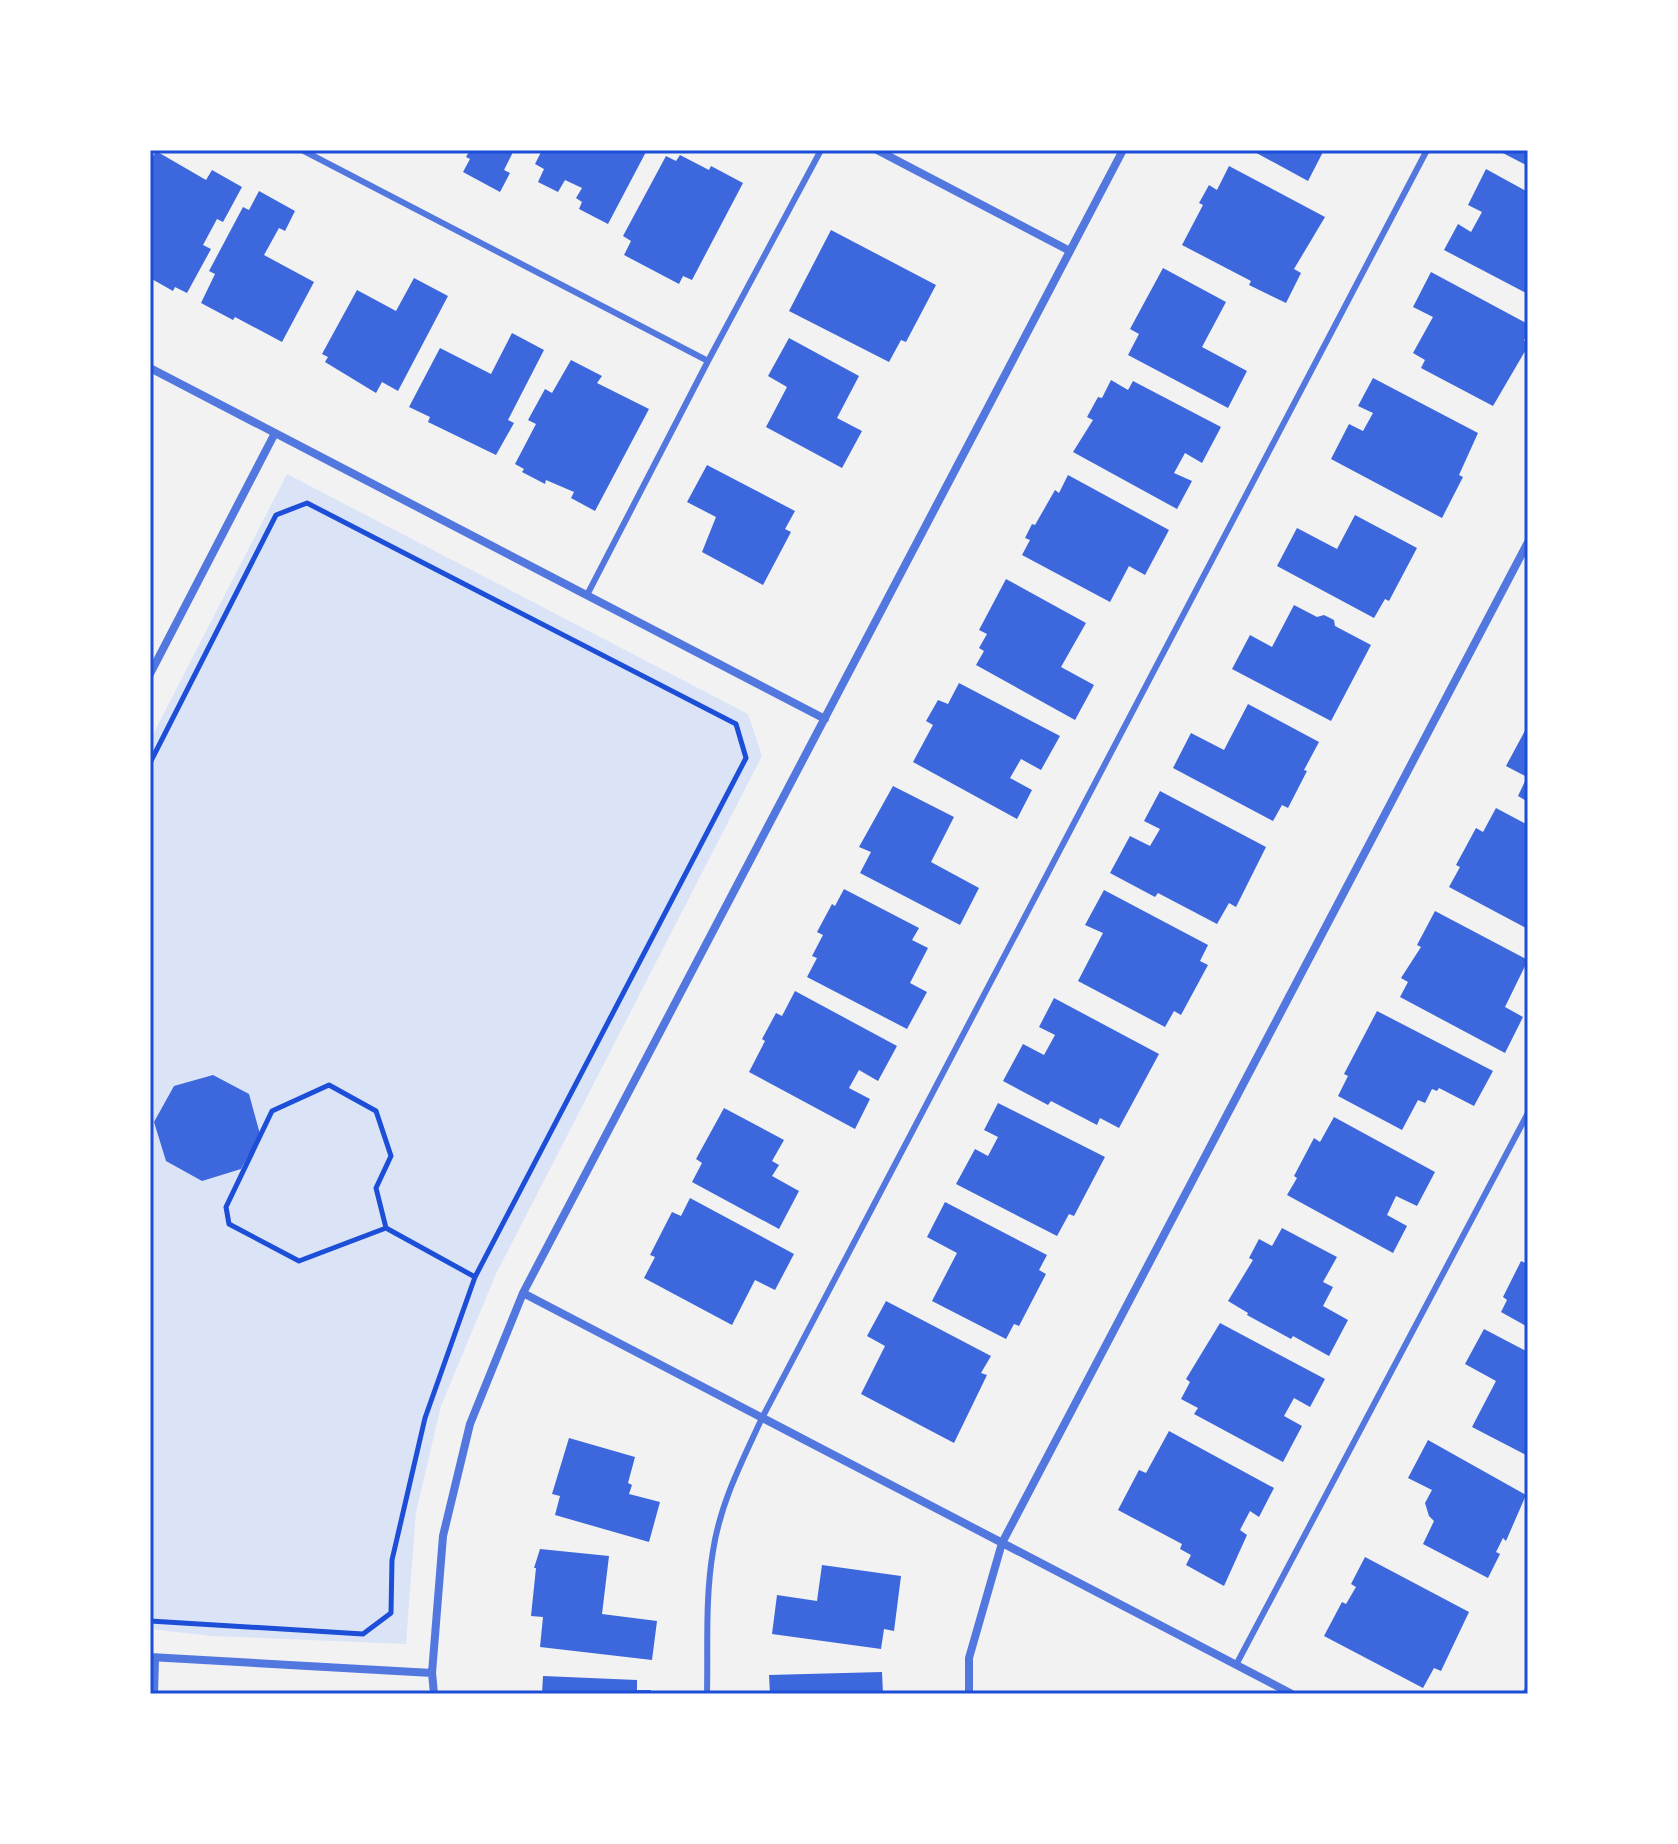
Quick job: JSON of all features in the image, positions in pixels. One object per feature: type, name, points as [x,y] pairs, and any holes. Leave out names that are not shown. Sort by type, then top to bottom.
[{"type":"street","points":[[877,150],[1070,251]]},
{"type":"street","points":[[434,1694],[432,1673],[443,1536],[470,1424],[523,1293],[1123,150]]},
{"type":"street","points":[[150,368],[825,719]]},
{"type":"street","points":[[150,674],[275,433]]},
{"type":"street","points":[[969,1694],[969,1658],[1002,1543],[1528,542]]},
{"type":"street","points":[[523,1293],[1292,1694]]},
{"type":"street","points":[[153,1658],[432,1673]]},
{"type":"lane","points":[[302,150],[708,361]]},
{"type":"lane","points":[[587,595],[821,150]]},
{"type":"lane","points":[[707,1694],[708,1593],[713,1549],[731,1485],[762,1418],[1427,150]]},
{"type":"lane","points":[[1236,1665],[1528,1113]]},
{"type":"lane","points":[[153,1658],[155,1694]]},
{"type":"path","points":[[150,763],[276,515],[307,503],[736,724],[746,758],[475,1277],[425,1418],[392,1560],[391,1613],[363,1634],[150,1621]]},
{"type":"path","points":[[386,1228],[299,1261],[229,1224],[226,1207],[272,1111],[329,1085],[376,1111],[391,1156],[376,1188],[386,1228],[475,1277]]},
{"type":"shaded area","points":[[287,474],[748,714],[762,756],[496,1274],[441,1406],[416,1512],[406,1644],[211,1636],[150,1629],[150,740]]},
{"type":"building","points":[[470,150],[514,150],[504,170],[510,173],[500,192],[463,172],[470,159],[466,157]]},
{"type":"building","points":[[542,150],[647,150],[608,224],[579,209],[582,202],[576,198],[582,188],[565,180],[558,192],[538,182],[544,169],[535,164]]},
{"type":"building","points":[[1251,150],[1324,150],[1308,181]]},
{"type":"building","points":[[1497,150],[1528,150],[1528,166]]},
{"type":"building","points":[[156,151],[206,180],[212,170],[242,187],[223,222],[217,219],[203,245],[211,249],[187,293],[175,287],[173,291],[150,278],[150,162]]},
{"type":"building","points":[[680,155],[709,170],[711,166],[743,183],[692,280],[683,276],[679,284],[624,255],[631,241],[623,236],[666,156],[676,161]]},
{"type":"building","points":[[1229,166],[1325,217],[1294,269],[1301,273],[1286,303],[1182,245],[1203,205],[1199,203],[1209,185],[1217,190]]},
{"type":"building","points":[[1486,169],[1528,192],[1528,294],[1444,250],[1458,224],[1471,232],[1482,212],[1468,205]]},
{"type":"building","points":[[259,191],[295,211],[285,231],[279,228],[264,255],[314,282],[282,342],[201,303],[215,274],[209,271],[243,207],[249,210]]},
{"type":"building","points":[[831,230],[936,285],[906,342],[901,340],[889,362],[789,311]]},
{"type":"building","points":[[1163,268],[1226,302],[1202,347],[1247,371],[1228,408],[1128,355],[1139,334],[1130,329]]},
{"type":"building","points":[[1431,272],[1528,324],[1524,340],[1528,346],[1493,406],[1421,368],[1425,360],[1413,353],[1433,317],[1413,307]]},
{"type":"building","points":[[414,278],[448,296],[398,391],[382,382],[376,393],[325,362],[328,357],[322,354],[357,290],[396,311]]},
{"type":"building","points":[[512,333],[544,350],[508,420],[514,423],[496,455],[428,422],[430,417],[409,407],[440,348],[491,374]]},
{"type":"building","points":[[789,338],[859,376],[837,418],[862,431],[842,468],[766,427],[787,387],[768,376]]},
{"type":"building","points":[[571,360],[602,376],[597,383],[649,409],[595,511],[571,498],[574,492],[546,480],[545,484],[522,472],[524,469],[515,464],[536,424],[528,420],[545,389],[552,393]]},
{"type":"building","points":[[1373,378],[1478,433],[1459,475],[1463,477],[1442,518],[1331,459],[1349,424],[1363,431],[1373,413],[1358,406]]},
{"type":"building","points":[[1111,380],[1128,390],[1133,381],[1221,427],[1202,463],[1185,453],[1174,473],[1192,481],[1177,509],[1073,452],[1093,420],[1087,417]]},
{"type":"building","points":[[707,465],[795,511],[785,529],[791,532],[763,585],[702,552],[716,517],[687,502]]},
{"type":"building","points":[[1068,475],[1169,530],[1145,575],[1129,566],[1110,602],[1022,555],[1030,540],[1025,538],[1032,524],[1035,525],[1055,490],[1059,493]]},
{"type":"building","points":[[1355,515],[1417,548],[1389,601],[1385,599],[1374,618],[1277,566],[1297,528],[1337,549]]},
{"type":"building","points":[[1006,579],[1086,623],[1061,667],[1094,685],[1075,720],[976,665],[984,651],[979,648],[987,634],[979,630]]},
{"type":"building","points":[[1294,605],[1317,617],[1324,615],[1334,620],[1335,626],[1371,645],[1331,721],[1232,669],[1250,635],[1272,647]]},
{"type":"building","points":[[959,683],[1060,736],[1041,770],[1021,759],[1010,778],[1032,790],[1017,819],[913,762],[933,725],[926,721],[938,700],[948,704]]},
{"type":"building","points":[[1248,704],[1319,742],[1288,808],[1282,805],[1273,821],[1173,768],[1191,733],[1224,750]]},
{"type":"building","points":[[1528,725],[1528,802],[1518,796],[1527,777],[1506,766]]},
{"type":"building","points":[[893,786],[954,817],[931,862],[979,888],[960,925],[860,873],[871,852],[859,847]]},
{"type":"building","points":[[1160,791],[1266,847],[1236,907],[1229,903],[1217,924],[1158,893],[1155,897],[1110,873],[1130,836],[1150,846],[1160,829],[1144,821]]},
{"type":"building","points":[[1496,808],[1528,825],[1528,929],[1449,887],[1460,867],[1456,865],[1476,828],[1483,832]]},
{"type":"building","points":[[844,889],[919,928],[912,940],[928,948],[910,983],[927,992],[907,1029],[807,977],[817,958],[812,956],[823,935],[817,932]]},
{"type":"building","points":[[1104,890],[1208,945],[1200,961],[1208,965],[1181,1015],[1174,1011],[1165,1027],[1078,981],[1103,933],[1085,925]]},
{"type":"building","points":[[1435,911],[1528,960],[1505,1007],[1523,1017],[1505,1053],[1400,997],[1408,982],[1401,978],[1421,947],[1417,945]]},
{"type":"building","points":[[795,991],[897,1046],[878,1081],[859,1070],[849,1088],[870,1099],[855,1129],[749,1072],[776,1013],[782,1016]]},
{"type":"building","points":[[1054,998],[1159,1054],[1119,1128],[1100,1118],[1097,1125],[1051,1101],[1048,1105],[1003,1081],[1023,1044],[1044,1055],[1055,1035],[1039,1027]]},
{"type":"building","points":[[1377,1011],[1493,1071],[1474,1106],[1439,1088],[1437,1091],[1432,1089],[1425,1103],[1418,1100],[1402,1130],[1338,1096],[1348,1076],[1344,1074]]},
{"type":"building","points":[[213,1075],[249,1094],[260,1134],[241,1169],[202,1181],[166,1161],[154,1122],[174,1086]]},
{"type":"building","points":[[998,1103],[1105,1157],[1074,1216],[1069,1214],[1057,1236],[956,1184],[975,1149],[988,1156],[998,1137],[984,1130]]},
{"type":"building","points":[[724,1108],[784,1140],[772,1161],[779,1165],[772,1176],[799,1191],[779,1229],[692,1182],[702,1163],[696,1159]]},
{"type":"building","points":[[1334,1117],[1435,1172],[1417,1206],[1396,1196],[1387,1215],[1407,1226],[1393,1253],[1287,1195],[1314,1138],[1320,1142]]},
{"type":"building","points":[[690,1198],[794,1254],[775,1290],[755,1280],[732,1325],[644,1278],[655,1257],[650,1255],[672,1212],[681,1216]]},
{"type":"building","points":[[945,1202],[1047,1255],[1039,1270],[1046,1274],[1019,1326],[1014,1324],[1006,1339],[932,1301],[957,1253],[927,1237]]},
{"type":"building","points":[[1282,1228],[1337,1257],[1323,1282],[1333,1287],[1323,1306],[1348,1320],[1329,1356],[1293,1336],[1291,1339],[1228,1301],[1253,1260],[1249,1258],[1259,1239],[1272,1246]]},
{"type":"building","points":[[1521,1261],[1528,1264],[1528,1327],[1501,1312],[1507,1300],[1503,1297]]},
{"type":"building","points":[[886,1301],[991,1356],[981,1373],[987,1375],[954,1443],[861,1394],[885,1346],[867,1336]]},
{"type":"building","points":[[1220,1323],[1325,1379],[1310,1407],[1294,1398],[1284,1416],[1302,1426],[1283,1462],[1194,1414],[1198,1408],[1181,1399],[1190,1382],[1186,1379]]},
{"type":"building","points":[[1484,1329],[1528,1352],[1528,1456],[1472,1427],[1496,1381],[1465,1364]]},
{"type":"building","points":[[1169,1431],[1274,1488],[1259,1517],[1250,1511],[1240,1530],[1247,1535],[1224,1586],[1186,1565],[1191,1555],[1180,1549],[1182,1544],[1118,1510],[1139,1470],[1146,1473]]},
{"type":"building","points":[[569,1438],[635,1457],[628,1483],[632,1485],[629,1494],[660,1502],[649,1542],[555,1515],[560,1496],[552,1494]]},
{"type":"building","points":[[1428,1440],[1526,1495],[1506,1541],[1503,1538],[1496,1552],[1500,1554],[1488,1578],[1423,1544],[1434,1521],[1425,1503],[1432,1490],[1408,1478]]},
{"type":"building","points":[[540,1549],[609,1556],[602,1614],[657,1621],[652,1660],[540,1647],[543,1617],[531,1616],[534,1568]]},
{"type":"building","points":[[1365,1557],[1469,1612],[1441,1671],[1434,1668],[1423,1688],[1324,1636],[1342,1602],[1346,1604],[1356,1587],[1351,1584]]},
{"type":"building","points":[[822,1565],[901,1576],[894,1631],[884,1629],[881,1649],[772,1634],[777,1595],[817,1601]]},
{"type":"building","points":[[882,1672],[883,1694],[770,1694],[769,1675]]},
{"type":"building","points":[[543,1676],[637,1680],[637,1690],[651,1690],[651,1694],[542,1694]]}]
